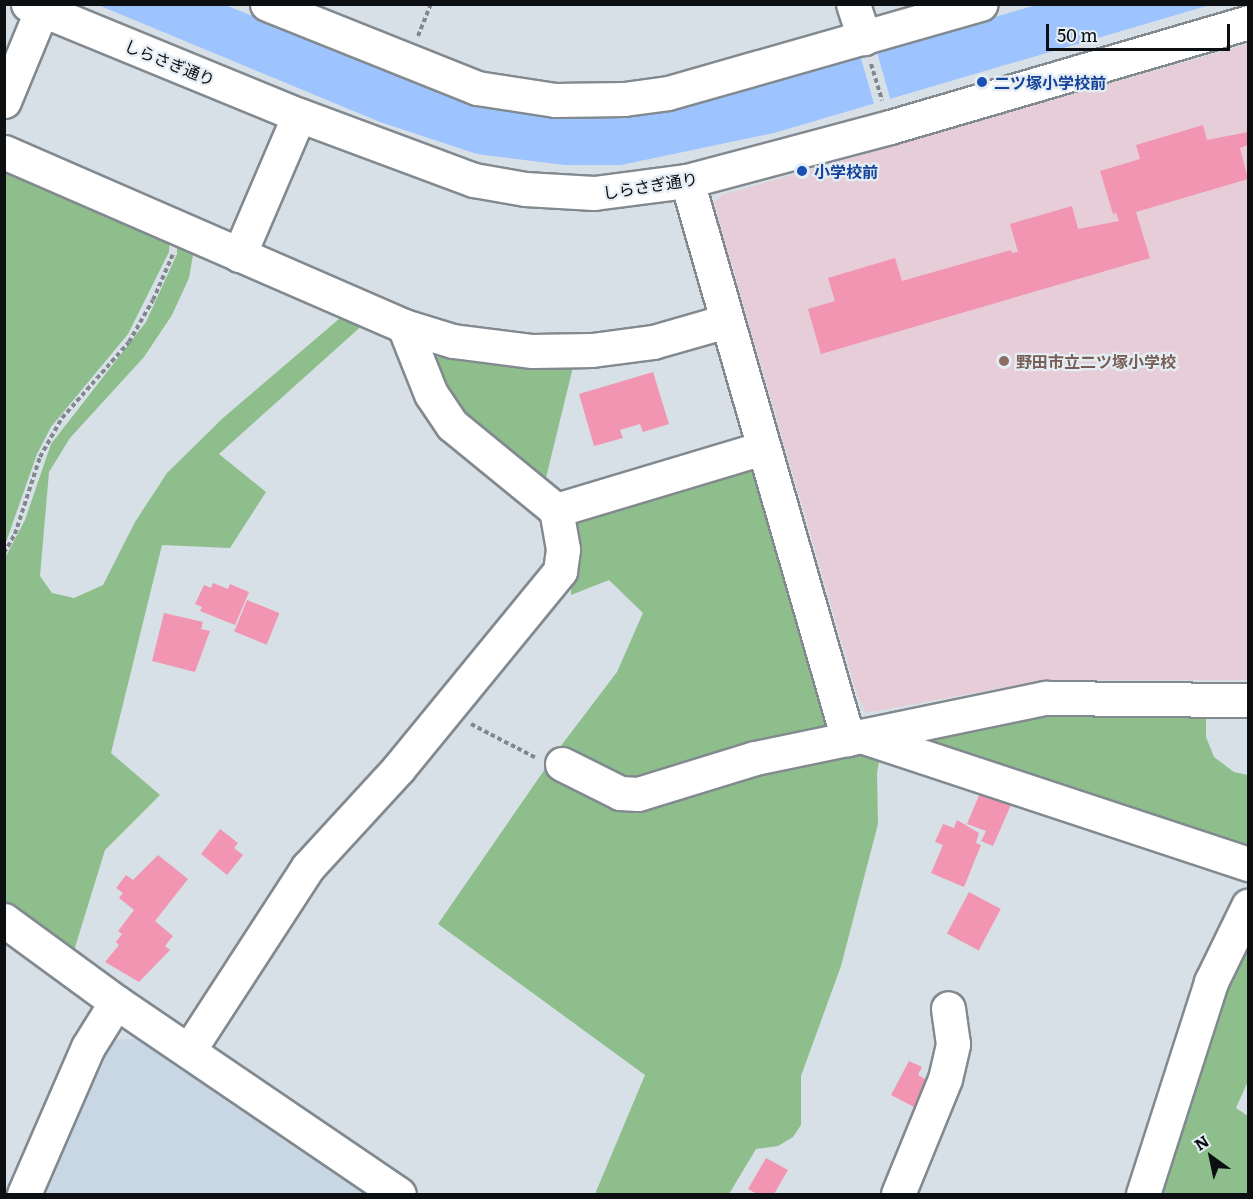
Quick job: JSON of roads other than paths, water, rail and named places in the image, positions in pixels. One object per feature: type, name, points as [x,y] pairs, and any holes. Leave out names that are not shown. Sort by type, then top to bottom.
[{"type":"street","points":[[267,4],[477,87],[555,100],[624,99],[668,93],[867,50],[981,4]]},
{"type":"street","points":[[853,4],[867,50]]},
{"type":"street","points":[[4,101],[38,6]]},
{"type":"street","name":"しらさぎ通り","points":[[38,6],[299,115],[474,180],[525,189],[594,193],[687,181],[890,127],[1248,22]]},
{"type":"street","points":[[239,255],[299,115]]},
{"type":"street","points":[[4,152],[404,326],[453,341],[552,351],[653,342],[726,321]]},
{"type":"street","points":[[687,181],[764,448],[855,737]]},
{"type":"street","points":[[189,1050],[308,867],[447,711],[560,571],[563,549],[556,510],[452,425],[431,394],[404,326]]},
{"type":"street","points":[[556,510],[764,448]]},
{"type":"street","points":[[562,765],[620,793],[638,794],[755,758],[1046,698],[1248,700]]},
{"type":"street","points":[[855,737],[1248,864]]},
{"type":"street","points":[[1143,1194],[1210,982],[1248,906]]},
{"type":"street","points":[[4,920],[116,1002],[399,1194]]},
{"type":"street","points":[[24,1194],[88,1047],[116,1002]]},
{"type":"street","points":[[898,1194],[945,1079],[952,1044],[948,1008]]},
{"type":"water","points":[[98,5],[225,5],[472,102],[548,115],[592,117],[636,113],[736,93],[1036,5],[1210,5],[774,133],[621,165],[565,165],[477,154],[380,122]]},
{"type":"place","name":"二ツ塚小学校前","points":[[982,82]]},
{"type":"place","name":"小学校前","points":[[802,171]]},
{"type":"place","name":"野田市立二ツ塚小学校","points":[[1004,361]]}]
